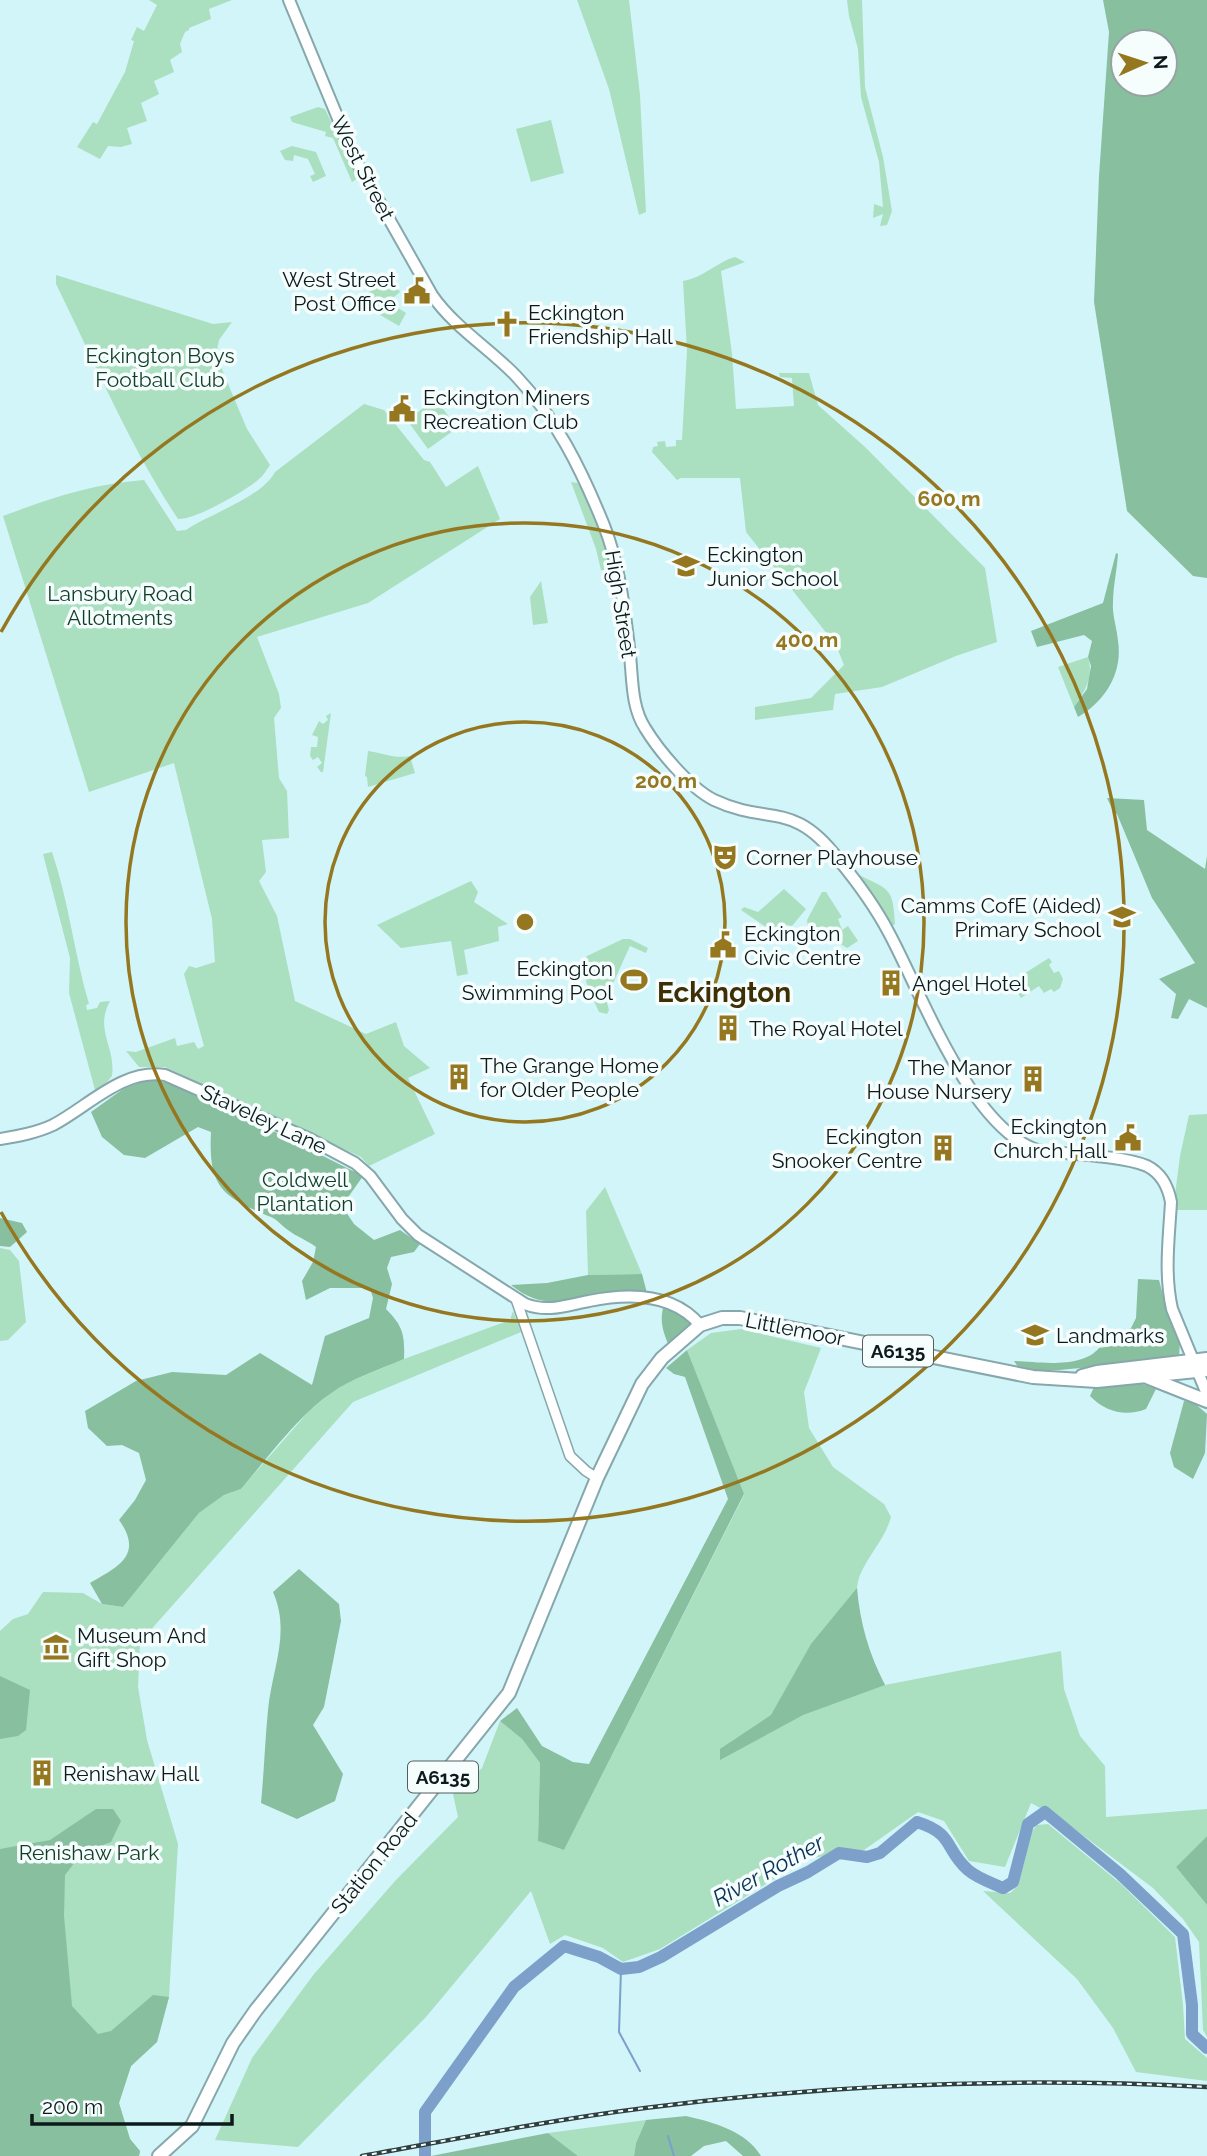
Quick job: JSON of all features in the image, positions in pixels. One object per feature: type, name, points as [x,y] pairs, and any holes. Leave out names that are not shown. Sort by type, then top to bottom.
[{"type":"main road","name":"West Street","points":[[289,0],[358,166],[432,295],[458,325]]},
{"type":"main road","name":"High Street","points":[[458,325],[516,376],[540,404],[562,435],[581,472],[615,556],[635,702],[641,722],[652,738],[696,788],[713,800],[794,819],[823,840],[888,930],[916,991],[973,1092],[995,1120],[1017,1140],[1041,1151],[1142,1165],[1153,1170],[1163,1180],[1169,1190],[1171,1202],[1168,1286],[1172,1309],[1201,1366],[1207,1394]]},
{"type":"main road","name":"Staveley Lane","points":[[0,1139],[50,1126],[128,1079],[152,1073],[165,1075],[310,1139],[355,1163],[370,1176],[402,1219],[418,1235],[516,1299],[535,1308],[545,1310],[614,1297],[647,1299],[678,1306],[686,1310],[700,1325]]},
{"type":"main road","name":"Littlemoor","points":[[700,1325],[722,1318],[752,1319],[1034,1377],[1097,1381],[1145,1377],[1201,1366]]},
{"type":"main road","name":"A6135","points":[[597,1478],[642,1384],[662,1358],[700,1325]]},
{"type":"main road","name":"A6135","points":[[1201,1366],[1207,1359]]},
{"type":"main road","name":"Littlemoor","points":[[1075,1378],[1097,1372],[1201,1366]]},
{"type":"main road","points":[[1145,1377],[1207,1401]]},
{"type":"main road","name":"Station Road","points":[[159,2156],[192,2126],[233,2043],[256,2010],[509,1693],[597,1478]]},
{"type":"street","points":[[516,1299],[566,1447],[576,1462],[597,1478]]},
{"type":"green space","points":[[149,0],[232,0],[209,9],[211,19],[185,32],[180,44],[182,52],[170,60],[174,72],[154,81],[159,94],[141,103],[147,121],[127,128],[132,144],[108,146],[100,159],[77,147],[93,122],[97,124],[125,72],[134,41],[131,40],[137,27],[144,31],[157,5]]},
{"type":"green space","points":[[577,0],[629,0],[640,95],[646,212],[639,215],[609,89]]},
{"type":"green space","points":[[847,0],[862,0],[865,87],[883,157],[892,211],[887,225],[880,226],[883,214],[873,218],[874,204],[883,207],[879,162],[861,97],[858,49]]},
{"type":"green space","points":[[1103,0],[1207,0],[1207,578],[1193,576],[1127,511],[1094,302],[1109,32]]},
{"type":"green space","points":[[318,107],[325,109],[358,178],[352,182],[333,138],[325,136],[326,132],[292,122],[290,117]]},
{"type":"green space","points":[[551,120],[564,173],[531,182],[516,129]]},
{"type":"green space","points":[[292,146],[316,152],[326,176],[313,182],[310,176],[315,174],[308,159],[294,155],[293,161],[285,160],[280,151]]},
{"type":"green space","points":[[735,257],[745,262],[721,271],[736,409],[794,406],[792,378],[780,377],[779,373],[809,373],[818,405],[865,447],[985,568],[997,642],[882,687],[835,694],[833,710],[755,720],[755,707],[811,698],[844,665],[836,645],[746,532],[740,478],[677,480],[652,452],[653,447],[658,446],[657,442],[665,441],[666,447],[676,446],[676,440],[682,440],[687,351],[683,281],[697,277]]},
{"type":"green space","name":"Eckington Boys Football Club","points":[[56,275],[213,324],[232,322],[219,340],[216,355],[247,429],[270,465],[261,477],[220,504],[196,515],[178,519],[113,403],[56,284]]},
{"type":"green space","points":[[389,278],[400,292],[388,302],[406,313],[399,326],[358,302]]},
{"type":"green space","points":[[436,399],[457,428],[428,449],[407,420]]},
{"type":"green space","name":"Lansbury Road Allotments","points":[[364,404],[384,410],[424,460],[430,462],[446,487],[478,466],[500,519],[368,603],[257,637],[279,694],[281,708],[274,718],[279,778],[287,791],[289,838],[262,840],[266,872],[259,881],[277,916],[295,1001],[366,1034],[396,1022],[404,1046],[430,1068],[408,1078],[435,1134],[369,1166],[361,1157],[165,1067],[139,1067],[126,1051],[136,1052],[175,1038],[177,1046],[194,1042],[198,1049],[204,1046],[184,974],[189,966],[196,968],[215,962],[212,919],[174,763],[89,792],[3,516],[72,493],[144,480],[177,531],[186,530],[259,490],[275,472]]},
{"type":"green space","points":[[571,482],[578,483],[582,490],[584,489],[607,546],[611,569],[601,570]]},
{"type":"green space","points":[[1116,553],[1113,608],[1118,664],[1104,694],[1078,717],[1074,707],[1087,689],[1091,666],[1088,657],[1092,641],[1084,635],[1037,647],[1031,631],[1103,603]]},
{"type":"green space","points":[[541,581],[548,623],[533,625],[530,597]]},
{"type":"green space","points":[[1088,657],[1089,677],[1074,707],[1058,667]]},
{"type":"green space","points":[[331,713],[321,772],[317,767],[322,763],[318,757],[313,760],[310,756],[311,747],[317,747],[318,737],[312,735],[319,721],[323,724],[328,720],[326,716]]},
{"type":"green space","points":[[368,751],[410,756],[415,773],[368,787],[365,776]]},
{"type":"green space","points":[[1107,798],[1144,800],[1147,830],[1205,869],[1207,856],[1207,1008],[1189,999],[1178,1019],[1171,1018],[1176,994],[1159,979],[1195,963],[1152,898],[1117,814]]},
{"type":"green space","points":[[52,852],[89,1004],[86,1005],[87,1010],[97,1008],[100,1002],[110,1001],[104,1021],[112,1076],[95,1090],[69,993],[70,958],[43,854]]},
{"type":"green space","points":[[859,875],[888,892],[893,903],[895,924],[892,926]]},
{"type":"green space","points":[[471,881],[478,892],[474,902],[508,924],[498,927],[499,941],[464,950],[468,974],[457,976],[451,941],[401,948],[377,925]]},
{"type":"green space","points":[[784,889],[806,909],[792,926],[782,924],[773,932],[741,910],[744,907],[758,912]]},
{"type":"green space","points":[[822,892],[826,892],[842,917],[838,919],[842,930],[848,926],[858,941],[847,948],[822,932],[814,940],[807,933],[798,939],[799,934],[808,927],[807,920]]},
{"type":"green space","points":[[623,939],[630,939],[648,948],[646,953],[630,946],[606,999],[609,1010],[607,1014],[599,1012],[586,980],[584,960]]},
{"type":"green space","points":[[1049,958],[1052,962],[1049,965],[1054,973],[1059,971],[1063,979],[1060,988],[1044,993],[1039,986],[1021,998],[1011,982]]},
{"type":"green space","name":"Coldwell Plantation","points":[[152,1078],[199,1094],[363,1176],[342,1206],[354,1224],[374,1240],[400,1230],[420,1244],[414,1252],[391,1257],[387,1268],[392,1284],[386,1309],[402,1331],[404,1359],[347,1383],[318,1403],[241,1489],[224,1495],[199,1513],[123,1607],[102,1604],[90,1583],[124,1559],[129,1542],[119,1520],[146,1480],[139,1453],[122,1445],[107,1446],[88,1428],[85,1411],[136,1381],[172,1372],[226,1375],[260,1353],[312,1385],[325,1336],[369,1318],[373,1298],[370,1288],[330,1288],[306,1300],[302,1281],[313,1262],[316,1247],[273,1218],[241,1203],[222,1188],[212,1166],[211,1132],[198,1127],[145,1158],[124,1155],[102,1137],[91,1112],[123,1089]]},
{"type":"green space","points":[[1207,1114],[1207,1210],[1173,1210],[1189,1115]]},
{"type":"green space","points":[[605,1187],[642,1274],[588,1275],[586,1211]]},
{"type":"green space","points":[[0,1218],[22,1223],[27,1232],[10,1247],[0,1246]]},
{"type":"green space","points":[[0,1248],[10,1250],[19,1261],[26,1322],[8,1340],[0,1341]]},
{"type":"green space","points":[[642,1274],[647,1293],[613,1292],[560,1301],[537,1299],[511,1285],[547,1283],[588,1275]]},
{"type":"green space","points":[[1138,1279],[1159,1280],[1169,1318],[1180,1339],[1179,1359],[1059,1370],[1020,1370],[1014,1361],[1071,1362],[1091,1355],[1099,1348],[1112,1346],[1113,1334],[1131,1328],[1136,1318]]},
{"type":"green space","points":[[664,1305],[679,1311],[692,1324],[669,1346],[662,1326]]},
{"type":"green space","name":"Renishaw Park","points":[[513,1311],[521,1332],[353,1402],[140,1642],[138,1687],[147,1740],[178,1844],[169,1997],[157,2042],[131,2066],[119,2103],[130,2139],[140,2151],[139,2156],[0,2156],[0,1631],[13,1619],[28,1614],[43,1592],[83,1593],[102,1604],[123,1607],[199,1513],[224,1495],[241,1489],[309,1411],[329,1394],[349,1382],[404,1359],[510,1320]]},
{"type":"green space","points":[[741,1329],[821,1348],[804,1392],[809,1428],[833,1467],[884,1504],[891,1517],[860,1575],[857,1587],[863,1631],[885,1685],[1061,1651],[1064,1689],[1080,1736],[1105,1766],[1106,1817],[1207,1809],[1207,1836],[1176,1867],[1207,1905],[1207,2037],[1203,2030],[1199,1942],[1183,1919],[1153,1888],[1064,1821],[1031,1803],[1005,1867],[969,1861],[944,1821],[918,1812],[864,1850],[807,1859],[660,1949],[623,1962],[603,1948],[565,1935],[550,1944],[531,1891],[426,2017],[298,2147],[215,2140],[252,2058],[314,1974],[395,1881],[458,1817],[453,1794],[482,1768],[500,1721],[522,1739],[540,1763],[538,1841],[564,1850],[744,1495],[687,1350],[711,1333]]},
{"type":"green space","points":[[687,1350],[744,1494],[564,1850],[538,1841],[540,1763],[522,1739],[500,1721],[517,1708],[542,1746],[573,1762],[589,1764],[728,1499],[685,1377],[666,1368]]},
{"type":"green space","points":[[1140,1383],[1156,1389],[1146,1409],[1131,1413],[1109,1409],[1090,1396],[1094,1387]]},
{"type":"green space","points":[[1184,1401],[1193,1402],[1207,1414],[1205,1453],[1193,1479],[1174,1467],[1170,1453]]},
{"type":"green space","points":[[299,1569],[339,1604],[341,1621],[324,1707],[313,1725],[343,1774],[335,1801],[297,1819],[261,1803],[268,1710],[280,1636],[278,1607],[273,1592]]},
{"type":"green space","points":[[857,1588],[866,1638],[885,1685],[803,1715],[720,1760],[720,1749],[771,1715],[811,1644]]},
{"type":"green space","points":[[0,1676],[30,1690],[26,1730],[18,1736],[0,1739]]},
{"type":"green space","points":[[96,1809],[113,1809],[121,1821],[111,1842],[82,1853],[65,1875],[64,1916],[72,2006],[98,2034],[111,2031],[153,1995],[169,1997],[157,2042],[131,2066],[119,2103],[130,2139],[140,2151],[139,2156],[0,2156],[0,1849],[50,1840]]},
{"type":"green space","points":[[1048,1824],[1121,1884],[1175,1937],[1185,2039],[1207,2058],[1207,2081],[1136,2072],[1113,2028],[1077,1979],[983,1891],[1010,1893],[1018,1886],[1032,1831],[1037,1825]]},
{"type":"green space","points":[[1207,1836],[1207,1905],[1176,1867]]},
{"type":"green space","points":[[686,2116],[738,2134],[755,2147],[761,2156],[743,2156],[726,2141],[704,2146],[691,2156],[634,2156],[636,2143],[646,2120]]},
{"type":"green space","points":[[646,2120],[636,2143],[634,2156],[578,2156],[548,2133]]},
{"type":"green space","points":[[548,2133],[578,2156],[431,2156]]},
{"type":"waterway","name":"River Rother","points":[[425,2156],[425,2112],[514,1987],[564,1946],[599,1957],[621,1969],[639,1967],[661,1957],[778,1886],[839,1853],[867,1857],[880,1853],[917,1822],[944,1837],[960,1862],[972,1873],[1003,1888],[1013,1882],[1028,1824],[1045,1812],[1120,1874],[1183,1934],[1192,2005],[1192,2034],[1207,2048]]},
{"type":"waterway","points":[[621,1969],[619,2032],[640,2071]]},
{"type":"waterway","points":[[668,2136],[674,2156]]},
{"type":"railway","points":[[362,2156],[609,2113],[785,2093],[996,2083],[1207,2087]]},
{"type":"place","name":"West Street Post Office","points":[[417,291]]},
{"type":"place","name":"Eckington Friendship Hall","points":[[507,324]]},
{"type":"place","name":"Eckington Miners Recreation Club","points":[[402,409]]},
{"type":"place","name":"Eckington Junior School","points":[[686,566]]},
{"type":"place","name":"Corner Playhouse","points":[[725,857]]},
{"type":"place","name":"Camms CofE (Aided) Primary School","points":[[1122,917]]},
{"type":"place","name":"Eckington Civic Centre","points":[[723,945]]},
{"type":"place","name":"Eckington Swimming Pool","points":[[634,980]]},
{"type":"place","name":"Angel Hotel","points":[[891,983]]},
{"type":"place","name":"The Royal Hotel","points":[[728,1028]]},
{"type":"place","name":"The Grange Home for Older People","points":[[459,1077]]},
{"type":"place","name":"The Manor House Nursery","points":[[1033,1079]]},
{"type":"place","name":"Eckington Church Hall","points":[[1128,1138]]},
{"type":"place","name":"Eckington Snooker Centre","points":[[943,1148]]},
{"type":"place","name":"Landmarks","points":[[1035,1335]]},
{"type":"place","name":"Museum And Gift Shop","points":[[56,1647]]},
{"type":"place","name":"Renishaw Hall","points":[[42,1773]]},
{"type":"district","name":"Eckington","points":[[724,992]]}]
